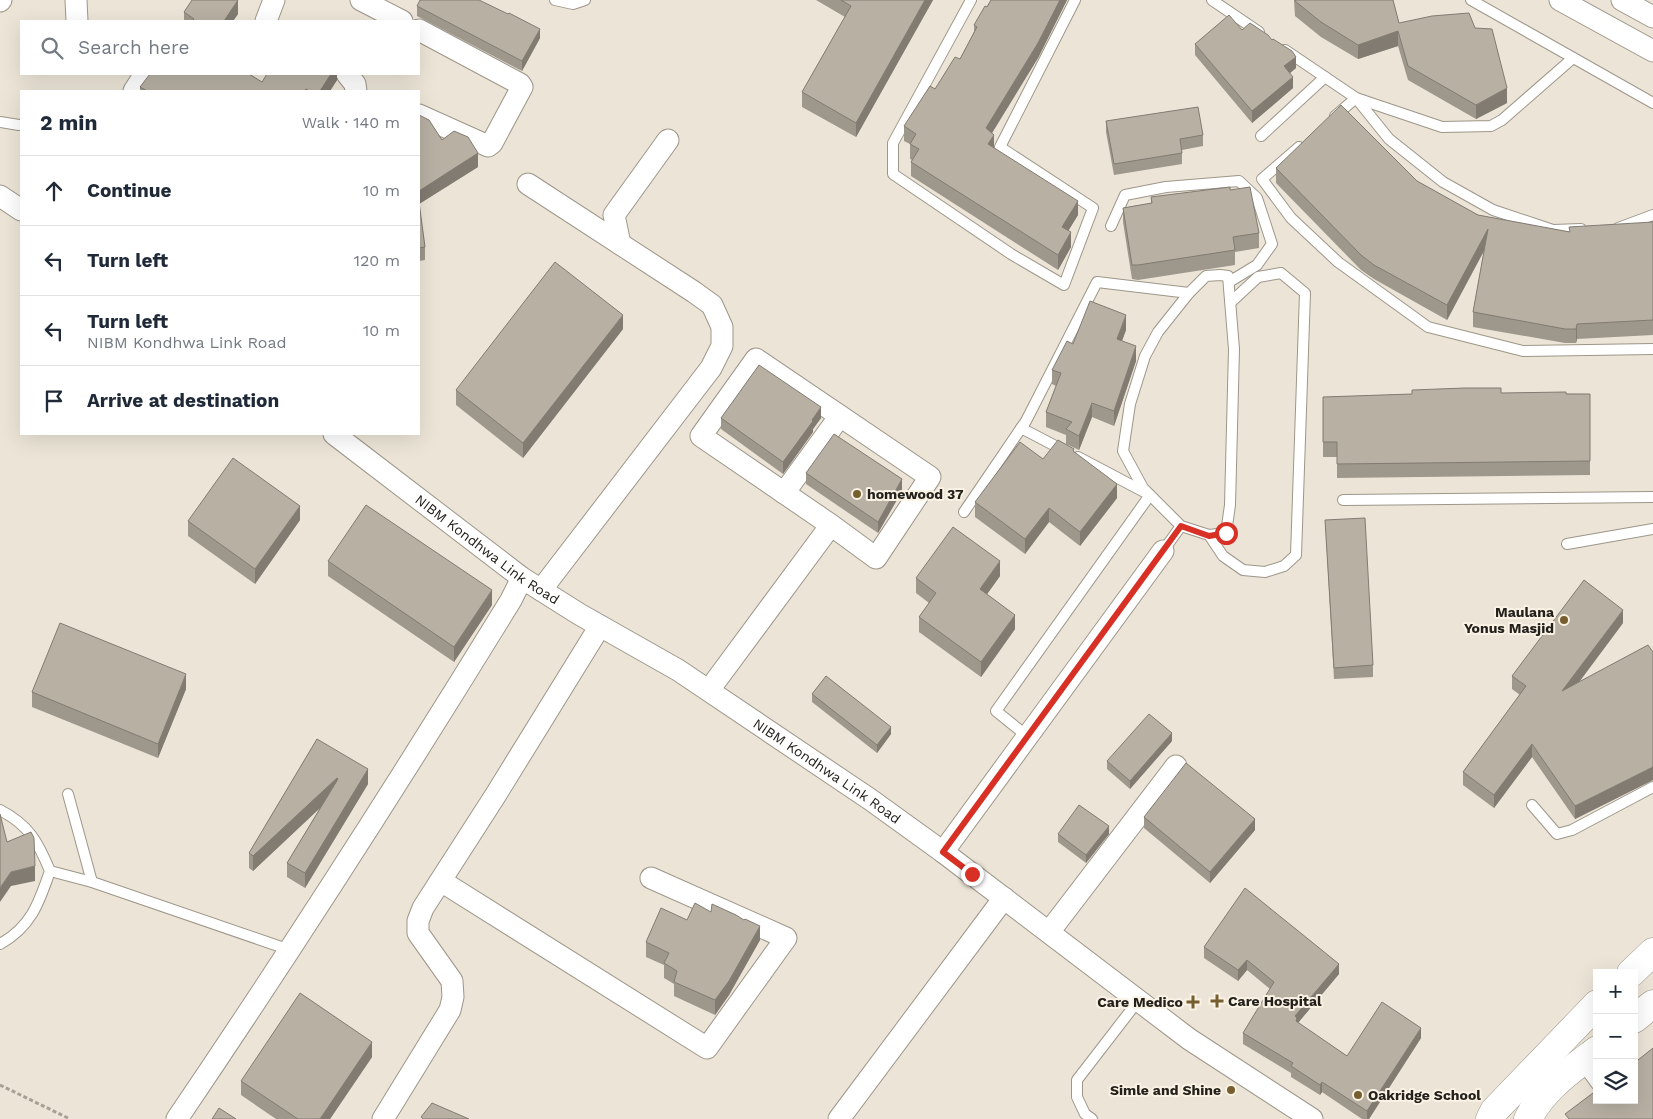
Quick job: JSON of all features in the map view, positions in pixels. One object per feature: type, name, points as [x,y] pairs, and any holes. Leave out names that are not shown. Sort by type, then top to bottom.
[{"type":"main road","points":[[1634,969],[1653,952]]},
{"type":"main road","points":[[1638,1016],[1653,1004]]},
{"type":"main road","points":[[1490,1119],[1494,1111],[1593,1008]]},
{"type":"main road","points":[[1528,1119],[1534,1107],[1559,1079],[1589,1056]]},
{"type":"street","points":[[76,0],[77,20]]},
{"type":"street","points":[[266,20],[274,0]]},
{"type":"street","points":[[361,0],[400,20]]},
{"type":"street","points":[[1560,0],[1653,50]]},
{"type":"street","points":[[1622,0],[1653,17]]},
{"type":"street","points":[[420,31],[520,84],[522,87],[492,143],[488,146],[484,146],[420,115]]},
{"type":"street","points":[[135,90],[144,75]]},
{"type":"street","points":[[348,75],[355,84],[356,90]]},
{"type":"street","points":[[620,244],[614,215],[668,140]]},
{"type":"street","points":[[528,184],[712,305],[722,327],[722,346],[711,368],[541,590]]},
{"type":"street","points":[[0,196],[20,209]]},
{"type":"street","points":[[756,359],[930,477],[876,558],[784,493],[701,436],[756,359]]},
{"type":"street","points":[[784,493],[840,416]]},
{"type":"street","name":"NIBM Kondhwa Link Road","points":[[337,435],[357,441],[522,578],[600,626],[678,670],[871,800],[1004,898],[1189,1040],[1312,1119]]},
{"type":"street","points":[[709,690],[831,525]]},
{"type":"street","points":[[943,852],[1163,551]]},
{"type":"street","points":[[176,1119],[290,950],[413,759],[511,600],[522,578]]},
{"type":"street","points":[[383,1119],[450,1010],[453,997],[452,981],[418,933],[418,921],[423,908],[600,626]]},
{"type":"street","points":[[1049,932],[1176,766]]},
{"type":"street","points":[[440,880],[707,1048],[786,938],[651,878]]},
{"type":"street","points":[[839,1119],[1004,898]]},
{"type":"lane","points":[[555,0],[573,4],[586,0]]},
{"type":"lane","points":[[971,0],[893,143],[892,174],[1011,254],[1064,285],[1092,208],[1000,147],[1075,0]]},
{"type":"lane","points":[[1212,0],[1356,98],[1442,126],[1491,126],[1502,120],[1573,58]]},
{"type":"lane","points":[[1471,0],[1653,103]]},
{"type":"lane","points":[[1261,136],[1325,77]]},
{"type":"lane","points":[[1327,123],[1356,98]]},
{"type":"lane","points":[[1356,98],[1389,139],[1443,182],[1493,210],[1553,230],[1590,229]]},
{"type":"lane","points":[[0,122],[19,125]]},
{"type":"lane","points":[[1305,142],[1262,179],[1291,218],[1338,262],[1428,327],[1523,351],[1653,349]]},
{"type":"lane","points":[[1111,226],[1125,195],[1166,187],[1239,182],[1257,198],[1272,244],[1257,265],[1229,282]]},
{"type":"lane","points":[[1608,228],[1617,228],[1653,215]]},
{"type":"lane","points":[[1209,536],[1223,556],[1242,570],[1265,572],[1284,566],[1296,555],[1304,293],[1282,273],[1258,277],[1230,302]]},
{"type":"lane","points":[[1206,276],[1228,276],[1234,349],[1230,505],[1226,533],[1209,536],[1181,526],[1143,488],[1123,451],[1130,404],[1145,356],[1158,332],[1189,293],[1206,276]]},
{"type":"lane","points":[[964,512],[1022,428],[1097,282],[1189,293]]},
{"type":"lane","points":[[1022,428],[1150,495]]},
{"type":"lane","points":[[1028,736],[996,711],[1150,495]]},
{"type":"lane","points":[[1343,500],[1653,497]]},
{"type":"lane","points":[[1163,551],[1181,526]]},
{"type":"lane","points":[[1567,544],[1653,529]]},
{"type":"lane","points":[[1532,804],[1557,834],[1572,830],[1653,787]]},
{"type":"lane","points":[[68,794],[92,882]]},
{"type":"lane","points":[[0,810],[13,816],[27,828],[39,846],[50,871],[40,901],[27,924],[14,937],[0,944]]},
{"type":"lane","points":[[50,871],[92,882],[290,950]]},
{"type":"lane","points":[[1092,1119],[1085,1114],[1077,1097],[1077,1080],[1138,1001]]},
{"type":"lane","points":[[1589,1056],[1593,1070]]},
{"type":"path","points":[[0,1085],[70,1119]]},
{"type":"building","points":[[192,0],[238,0],[225,20],[193,20],[184,12]]},
{"type":"building","points":[[420,0],[479,0],[540,29],[522,61],[417,6]]},
{"type":"building","points":[[841,0],[925,0],[856,123],[802,92],[851,6]]},
{"type":"building","points":[[991,0],[1060,0],[1038,43],[986,128],[994,135],[988,144],[1078,201],[1062,227],[1071,232],[1058,255],[911,162],[919,149],[910,144],[916,134],[904,126],[930,86],[935,89],[955,57],[960,59],[977,27],[974,25],[985,6],[987,7]]},
{"type":"building","points":[[1295,0],[1393,0],[1399,23],[1432,16],[1469,13],[1475,28],[1492,29],[1507,88],[1476,105],[1408,66],[1398,31],[1358,45],[1321,22]]},
{"type":"building","points":[[1229,15],[1242,30],[1250,23],[1268,35],[1272,40],[1292,51],[1296,57],[1284,66],[1293,77],[1252,111],[1195,44]]},
{"type":"building","points":[[149,75],[251,75],[262,82],[266,75],[330,75],[321,90],[145,90],[140,87]]},
{"type":"building","points":[[1341,105],[1417,181],[1478,215],[1570,232],[1569,227],[1653,222],[1653,320],[1577,324],[1576,329],[1565,329],[1473,312],[1488,229],[1447,305],[1374,265],[1361,255],[1276,168]]},
{"type":"building","points":[[1198,107],[1203,135],[1180,139],[1182,153],[1114,164],[1106,121]]},
{"type":"building","points":[[420,116],[429,120],[442,140],[454,131],[468,137],[478,153],[420,190]]},
{"type":"building","points":[[1230,187],[1230,190],[1250,187],[1259,233],[1233,237],[1235,250],[1132,265],[1123,208],[1152,203],[1151,197]]},
{"type":"building","points":[[420,210],[425,247],[420,248]]},
{"type":"building","points":[[555,262],[623,315],[523,443],[456,390]]},
{"type":"building","points":[[1090,301],[1126,315],[1117,339],[1136,346],[1114,411],[1092,403],[1079,436],[1066,429],[1072,422],[1046,412],[1061,373],[1052,370],[1067,341],[1073,344]]},
{"type":"building","points":[[759,365],[821,407],[783,462],[721,418]]},
{"type":"building","points":[[1501,388],[1501,393],[1566,392],[1566,394],[1590,394],[1590,461],[1337,464],[1337,442],[1323,442],[1323,397],[1412,394],[1412,390]]},
{"type":"building","points":[[834,434],[902,479],[878,522],[806,473]]},
{"type":"building","points":[[1058,440],[1074,449],[1073,451],[1117,484],[1080,532],[1049,508],[1025,539],[975,502],[1020,442],[1043,459]]},
{"type":"building","points":[[233,458],[300,506],[255,569],[188,521]]},
{"type":"building","points":[[366,505],[492,590],[454,647],[328,561]]},
{"type":"building","points":[[1365,518],[1373,665],[1334,668],[1325,520]]},
{"type":"building","points":[[953,527],[1000,561],[980,589],[1015,615],[981,662],[919,617],[936,593],[916,578]]},
{"type":"building","points":[[1584,580],[1623,610],[1562,691],[1648,645],[1653,652],[1653,767],[1575,806],[1532,744],[1494,795],[1463,772],[1526,686],[1512,676]]},
{"type":"building","points":[[60,623],[186,674],[158,744],[32,692]]},
{"type":"building","points":[[826,676],[891,727],[877,745],[812,694]]},
{"type":"building","points":[[1149,714],[1172,733],[1130,781],[1107,761]]},
{"type":"building","points":[[317,739],[368,769],[305,873],[287,863],[337,778],[253,856],[249,853]]},
{"type":"building","points":[[1186,763],[1255,819],[1210,872],[1144,817]]},
{"type":"building","points":[[1079,805],[1109,826],[1086,855],[1058,834]]},
{"type":"building","points":[[0,814],[7,842],[31,832],[34,838],[35,866],[11,872],[0,888]]},
{"type":"building","points":[[1245,888],[1339,964],[1295,1016],[1297,1018],[1296,1021],[1347,1056],[1382,1002],[1421,1028],[1367,1111],[1322,1082],[1320,1085],[1291,1066],[1293,1063],[1243,1033],[1274,982],[1247,960],[1238,970],[1204,947]]},
{"type":"building","points":[[695,903],[711,912],[712,904],[760,926],[729,981],[715,1000],[674,982],[677,971],[664,963],[669,953],[646,942],[661,908],[687,920]]},
{"type":"building","points":[[300,993],[372,1042],[320,1119],[298,1119],[241,1081]]},
{"type":"building","points":[[1653,1048],[1653,1119],[1569,1119],[1565,1114],[1593,1093],[1593,1104],[1638,1104],[1638,1060]]},
{"type":"building","points":[[432,1103],[469,1119],[423,1119],[421,1117]]},
{"type":"building","points":[[219,1108],[236,1119],[212,1119]]},
{"type":"place","name":"homewood 37","points":[[857,494]]},
{"type":"place","name":"Maulana Yonus Masjid","points":[[1564,620]]},
{"type":"place","name":"Care Hospital","points":[[1217,1001]]},
{"type":"place","name":"Care Medico","points":[[1193,1002]]},
{"type":"place","name":"Simle and Shine","points":[[1231,1090]]},
{"type":"place","name":"Oakridge School","points":[[1358,1095]]},
{"type":"route","points":[[972,874],[943,852],[1181,526],[1209,536],[1226,533]]}]
